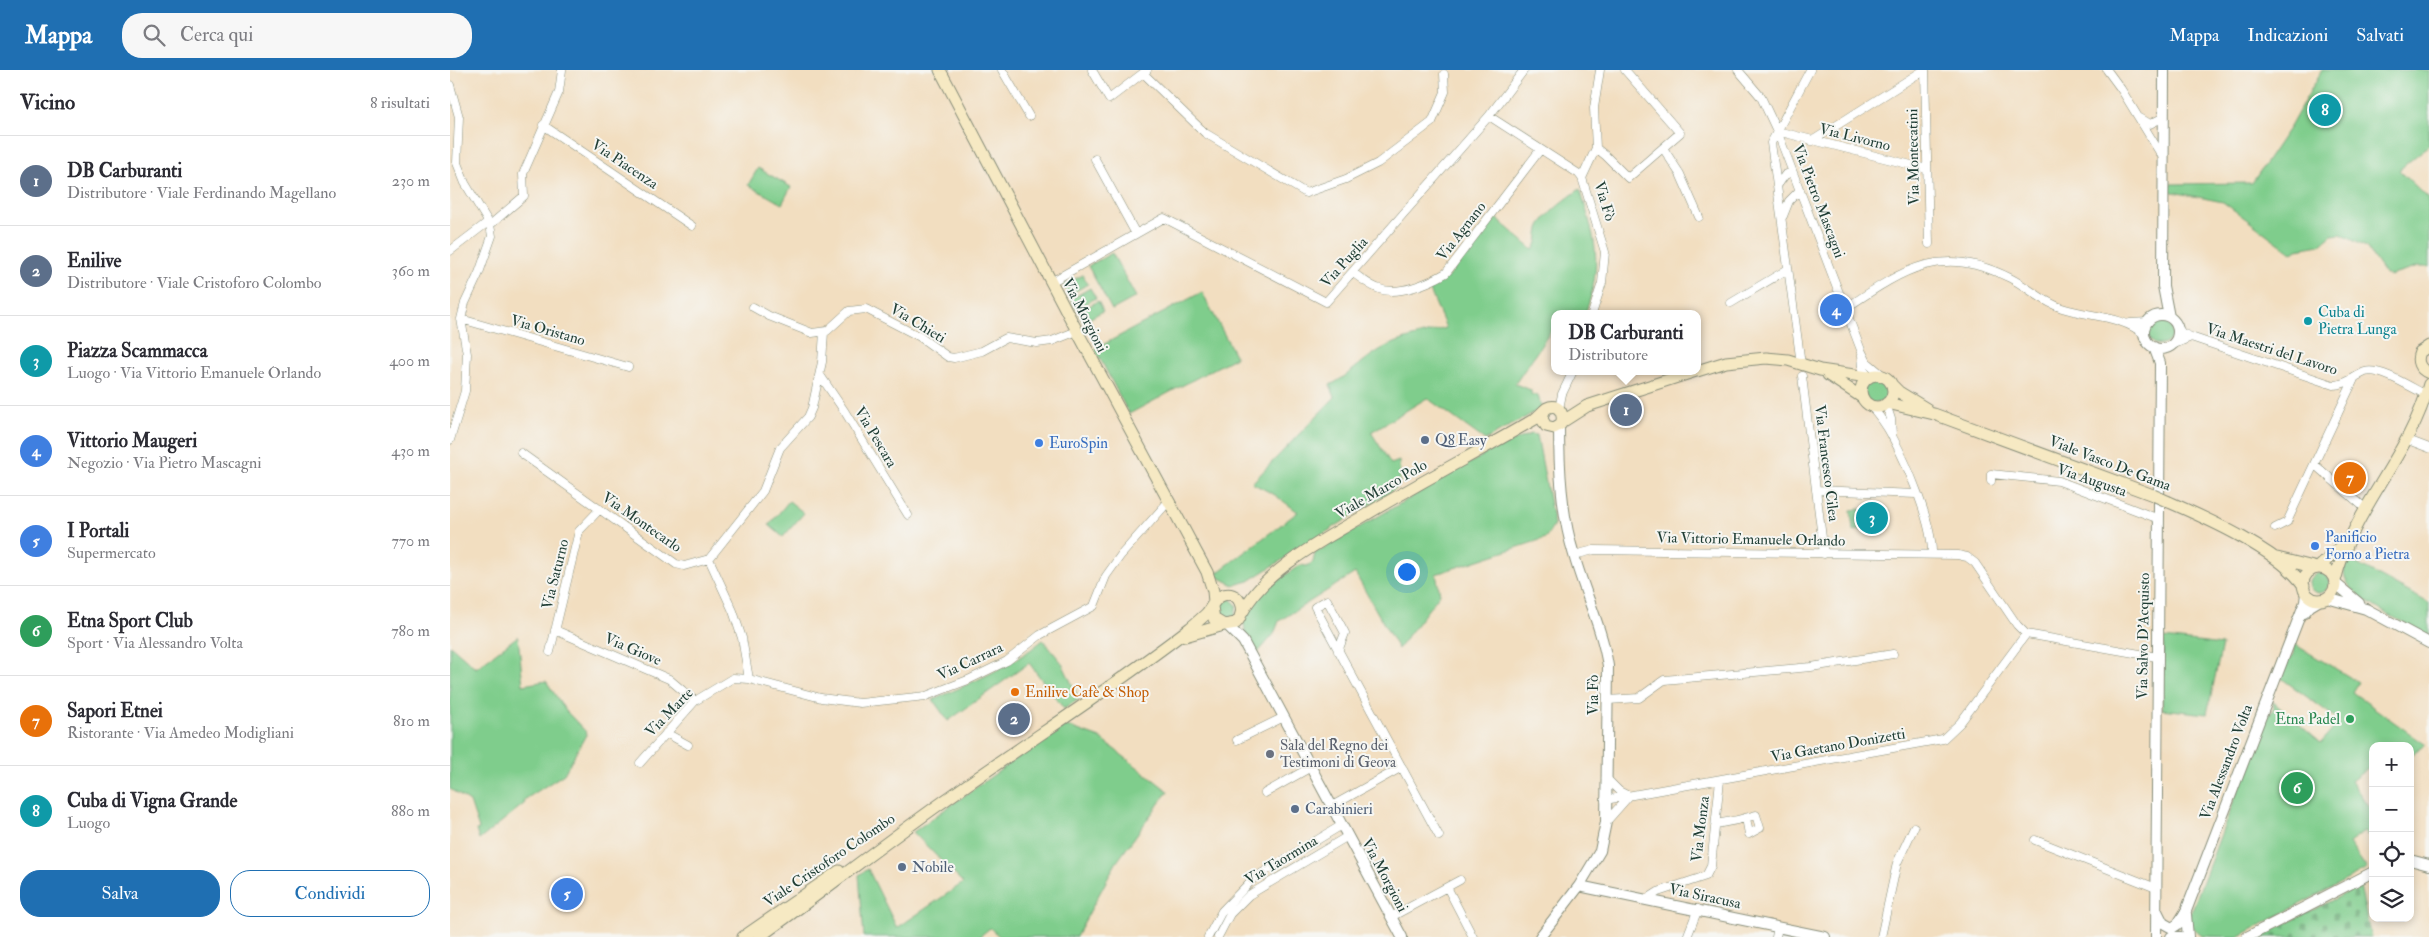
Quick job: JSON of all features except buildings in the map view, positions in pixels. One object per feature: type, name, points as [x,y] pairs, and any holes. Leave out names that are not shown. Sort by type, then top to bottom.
[{"type":"main road","name":"Via Morgioni","points":[[940,70],[1077,331],[1207,572]]},
{"type":"main road","points":[[2429,346],[2420,352],[2418,361],[2423,370],[2429,373]]},
{"type":"main road","points":[[1701,370],[1726,362],[1766,358],[1800,364],[1820,370],[1869,377],[1878,375],[1889,381],[1898,392],[1934,414]]},
{"type":"main road","points":[[1820,370],[1878,407],[1886,404],[1934,414]]},
{"type":"main road","points":[[1551,409],[1587,406],[1684,375]]},
{"type":"main road","points":[[1866,401],[1862,386],[1869,377]]},
{"type":"main road","points":[[1886,404],[1893,394],[1889,381]]},
{"type":"main road","points":[[2268,555],[2294,575],[2312,598],[2323,599],[2332,593],[2348,541],[2408,440],[2428,390]]},
{"type":"main road","points":[[1509,434],[1555,425],[1587,406]]},
{"type":"main road","points":[[1551,409],[1543,421],[1555,425]]},
{"type":"main road","points":[[1551,409],[1563,416],[1555,425]]},
{"type":"main road","name":"Viale Marco Polo","points":[[1272,577],[1330,536],[1551,409]]},
{"type":"main road","name":"Viale Vasco De Gama","points":[[1934,414],[2169,502],[2230,531],[2268,555]]},
{"type":"main road","points":[[2305,590],[2306,575],[2348,541]]},
{"type":"main road","points":[[2268,555],[2328,571],[2335,582]]},
{"type":"main road","points":[[1207,572],[1230,595],[1240,602],[1241,616]]},
{"type":"main road","points":[[1207,572],[1213,590],[1214,619],[1226,625]]},
{"type":"main road","points":[[1166,646],[1220,596],[1230,595],[1272,577]]},
{"type":"main road","points":[[1166,646],[1188,634],[1226,625],[1241,616],[1249,600],[1272,577]]},
{"type":"main road","name":"Viale Cristoforo Colombo","points":[[759,937],[834,884],[932,809],[1166,646]]},
{"type":"main road","name":"Viale Cristoforo Colombo","points":[[743,937],[932,809]]},
{"type":"street","points":[[450,251],[489,224],[524,196],[523,174],[559,92],[562,70]]},
{"type":"street","points":[[1002,70],[1029,116]]},
{"type":"street","points":[[1092,70],[1109,100],[1145,71],[1205,133],[1306,193],[1346,179],[1378,163],[1432,122],[1445,92],[1444,71]]},
{"type":"street","name":"Via Puglia","points":[[1051,282],[1164,218],[1326,302],[1354,273],[1489,116],[1524,70]]},
{"type":"street","points":[[1582,178],[1596,148],[1594,108],[1600,70]]},
{"type":"street","points":[[1596,148],[1628,178],[1680,133],[1625,70]]},
{"type":"street","name":"Via Pietro Mascagni","points":[[1738,70],[1761,97],[1777,131],[1861,350]]},
{"type":"street","points":[[1800,364],[1782,218],[1770,143],[1810,70]]},
{"type":"street","points":[[1812,141],[1924,70]]},
{"type":"street","name":"Via Montecatini","points":[[1924,70],[1929,244]]},
{"type":"street","points":[[2107,70],[2162,156]]},
{"type":"street","points":[[2160,363],[2177,337],[2178,328],[2169,317],[2163,286],[2162,156],[2164,70]]},
{"type":"street","points":[[450,85],[459,117],[457,163],[465,183],[489,224],[491,243],[465,303],[461,319],[467,354],[466,391],[453,420],[450,440]]},
{"type":"street","points":[[2137,115],[2146,124],[2164,117]]},
{"type":"street","name":"Via Fò","points":[[1489,116],[1579,174],[1582,178],[1605,252],[1602,283],[1593,310]]},
{"type":"street","name":"Via Piacenza","points":[[543,125],[692,226]]},
{"type":"street","name":"Via Livorno","points":[[1777,131],[1927,169]]},
{"type":"street","points":[[1663,148],[1680,174],[1699,217]]},
{"type":"street","name":"Via Agnano","points":[[1354,273],[1377,288],[1387,291],[1405,289],[1438,278],[1446,273],[1540,150]]},
{"type":"street","points":[[1095,159],[1136,234]]},
{"type":"street","points":[[1777,186],[1786,175],[1792,172]]},
{"type":"street","points":[[1782,218],[1789,201],[1800,190]]},
{"type":"street","points":[[1846,308],[1895,276],[1923,265],[1957,261],[1997,272],[2061,308],[2125,323],[2144,335],[2147,341],[2154,347],[2160,363]]},
{"type":"street","points":[[1731,303],[1788,269]]},
{"type":"street","points":[[2144,335],[2163,286]]},
{"type":"street","points":[[749,679],[742,638],[733,611],[709,559],[763,491],[780,448],[808,418],[820,375],[824,332],[812,333],[803,331],[753,307]]},
{"type":"street","name":"Via Chieti","points":[[824,332],[836,325],[849,311],[866,309],[920,337],[948,357],[954,358],[982,351],[1006,338],[1037,343],[1052,341],[1077,331]]},
{"type":"street","points":[[2125,323],[2169,317]]},
{"type":"street","name":"Via Oristano","points":[[461,319],[628,367]]},
{"type":"street","name":"Via Maestri del Lavoro","points":[[2178,328],[2182,334],[2333,385],[2340,385],[2366,372],[2383,373],[2428,390]]},
{"type":"street","points":[[2154,347],[2170,346],[2191,337]]},
{"type":"street","points":[[1861,350],[1863,369],[1869,377]]},
{"type":"street","points":[[1861,350],[1867,362],[1889,381]]},
{"type":"street","name":"Via Salvo D'Acquisto","points":[[2156,937],[2160,363]]},
{"type":"street","name":"Via Pescara","points":[[820,375],[908,515]]},
{"type":"street","points":[[1551,409],[1562,394],[1571,375]]},
{"type":"street","name":"Via Francesco Cilea","points":[[1802,376],[1824,554]]},
{"type":"street","points":[[2275,528],[2287,522],[2354,379]]},
{"type":"street","points":[[1866,401],[1892,436],[1916,494],[1932,542],[1932,553]]},
{"type":"street","points":[[1886,404],[1891,419],[1892,436]]},
{"type":"street","points":[[1891,419],[1897,412],[1905,408]]},
{"type":"street","name":"Via Fò","points":[[1540,937],[1580,886],[1600,852],[1606,822],[1608,700],[1605,648],[1574,555],[1565,520],[1555,425]]},
{"type":"street","points":[[2408,440],[2429,448]]},
{"type":"street","name":"Via Montecarlo","points":[[522,453],[676,564],[684,566],[709,559]]},
{"type":"street","points":[[2315,465],[2366,509]]},
{"type":"street","name":"Via Augusta","points":[[1991,481],[1991,474],[2059,481],[2159,519]]},
{"type":"street","points":[[1816,490],[1916,494]]},
{"type":"street","name":"Via Carrara","points":[[749,679],[821,698],[860,703],[926,696],[968,680],[1007,661],[1040,635],[1094,606],[1106,576],[1121,555],[1168,502]]},
{"type":"street","name":"Via Saturno","points":[[550,652],[580,531],[600,509]]},
{"type":"street","name":"Via Vittorio Emanuele Orlando","points":[[1574,555],[1594,550],[1824,554],[1932,553],[1967,557],[1975,563],[2017,625],[2026,634]]},
{"type":"street","points":[[2335,582],[2366,609],[2429,643]]},
{"type":"street","name":"Via Alessandro Volta","points":[[2186,911],[2305,602],[2305,590]]},
{"type":"street","points":[[2296,624],[2310,606],[2323,599],[2366,609]]},
{"type":"street","points":[[1338,651],[1345,633],[1327,600],[1315,607],[1338,651],[1439,836]]},
{"type":"street","points":[[1241,616],[1243,641]]},
{"type":"street","points":[[1226,625],[1243,641]]},
{"type":"street","name":"Via Giove","points":[[556,630],[669,679],[695,701]]},
{"type":"street","points":[[2026,634],[2157,657]]},
{"type":"street","name":"Via Gaetano Donizetti","points":[[1605,800],[1943,739],[1960,723],[2026,634]]},
{"type":"street","name":"Via Morgioni","points":[[1243,641],[1402,937]]},
{"type":"street","points":[[1608,700],[1638,698],[1664,680],[1811,667],[1893,654]]},
{"type":"street","name":"Via Marte","points":[[640,763],[695,701],[734,678],[749,679]]},
{"type":"street","points":[[1237,740],[1284,717]]},
{"type":"street","points":[[666,733],[688,745]]},
{"type":"street","points":[[1265,793],[1311,767]]},
{"type":"street","points":[[1332,806],[1402,767]]},
{"type":"street","points":[[1606,778],[1619,791],[1629,796],[1606,822]]},
{"type":"street","name":"Via Monza","points":[[1647,899],[1658,892],[1706,876],[1712,866],[1720,780]]},
{"type":"street","points":[[1716,824],[1746,818]]},
{"type":"street","name":"Via Taormina","points":[[1208,937],[1222,911],[1254,878],[1342,825]]},
{"type":"street","points":[[1881,937],[1897,863],[1914,826]]},
{"type":"street","points":[[1330,832],[1337,843]]},
{"type":"street","name":"Via Taormina","points":[[1218,937],[1230,914],[1249,895],[1348,836]]},
{"type":"street","points":[[2035,840],[2156,888]]},
{"type":"street","points":[[2414,861],[2429,865]]},
{"type":"street","points":[[2247,937],[2369,874]]},
{"type":"street","points":[[1391,917],[1460,880]]},
{"type":"street","name":"Via Siracusa","points":[[1580,886],[1698,910],[1777,932],[1824,937]]},
{"type":"street","points":[[1447,887],[1473,937]]},
{"type":"street","points":[[1687,937],[1698,910]]},
{"type":"street","points":[[2156,910],[2175,934]]},
{"type":"street","points":[[2175,934],[2186,911]]},
{"type":"street","points":[[2175,934],[2186,911]]},
{"type":"green space","points":[[2322,70],[2429,70],[2429,145],[2399,170],[2429,199],[2429,267],[2418,267],[2390,276],[2384,273],[2366,247],[2341,234],[2332,235],[2320,245],[2297,249],[2292,253],[2223,202],[2168,191],[2168,184],[2252,183],[2290,127]]},
{"type":"green space","points":[[758,168],[791,187],[782,204],[748,185]]},
{"type":"green space","points":[[1580,189],[1590,222],[1596,265],[1591,296],[1586,310],[1551,310],[1551,331],[1515,384],[1531,390],[1531,394],[1538,396],[1542,408],[1485,440],[1427,398],[1371,432],[1391,464],[1399,461],[1400,484],[1396,488],[1249,581],[1234,585],[1214,575],[1298,512],[1275,495],[1252,483],[1335,397],[1330,385],[1389,345],[1446,328],[1428,286],[1447,278],[1496,218],[1533,250],[1541,224],[1564,201]]},
{"type":"green space","points":[[1112,253],[1136,297],[1112,310],[1088,266]]},
{"type":"green space","points":[[1083,275],[1088,284],[1069,295],[1063,285]]},
{"type":"green space","points":[[1090,288],[1096,298],[1076,309],[1071,299]]},
{"type":"green space","points":[[1202,292],[1236,357],[1129,414],[1095,349]]},
{"type":"green space","points":[[1098,301],[1103,311],[1083,322],[1078,312]]},
{"type":"green space","points":[[2160,321],[2165,322],[2171,328],[2171,338],[2165,344],[2160,345],[2155,344],[2149,338],[2148,333],[2149,328],[2155,322]]},
{"type":"green space","points":[[1876,379],[1881,380],[1887,386],[1887,396],[1881,402],[1876,403],[1871,402],[1865,396],[1864,391],[1865,386],[1871,380]]},
{"type":"green space","points":[[1531,434],[1537,435],[1554,525],[1546,538],[1436,574],[1440,594],[1398,649],[1355,573],[1279,621],[1274,634],[1255,656],[1246,636],[1243,619],[1259,593],[1300,565],[1307,566],[1313,562],[1315,553],[1496,448]]},
{"type":"green space","points":[[789,501],[804,513],[783,537],[769,525]]},
{"type":"green space","points":[[1861,509],[1863,530],[1853,531],[1851,510]]},
{"type":"green space","points":[[2346,558],[2429,603],[2429,636],[2382,611],[2350,587],[2345,578]]},
{"type":"green space","points":[[2319,573],[2326,576],[2329,583],[2326,590],[2319,593],[2312,590],[2309,583],[2312,576]]},
{"type":"green space","points":[[1229,598],[1237,605],[1234,620],[1221,621],[1214,607],[1215,603]]},
{"type":"green space","points":[[518,636],[523,685],[546,681],[566,711],[587,733],[564,774],[524,800],[525,803],[479,840],[476,830],[479,829],[470,802],[450,789],[450,645],[476,668]]},
{"type":"green space","points":[[2164,638],[2222,645],[2207,714],[2162,709]]},
{"type":"green space","points":[[1043,640],[1062,663],[1079,699],[1064,709],[1029,663],[948,721],[933,700],[1004,666],[1031,650]]},
{"type":"green space","points":[[2294,644],[2358,682],[2352,692],[2426,745],[2414,753],[2414,742],[2369,742],[2369,767],[2351,781],[2369,807],[2369,834],[2367,835],[2364,832],[2349,843],[2367,869],[2238,937],[2202,936],[2189,925],[2190,915],[2267,714],[2271,713],[2274,707],[2272,701],[2321,743],[2340,721],[2281,678],[2287,662],[2293,656]]},
{"type":"green space","points":[[1064,725],[1100,738],[1168,791],[1116,863],[1076,937],[1000,937],[990,928],[979,937],[864,937],[859,875],[868,869],[897,928],[963,883],[913,832]]},
{"type":"green space","points":[[2360,886],[2371,937],[2260,937],[2354,889]]},
{"type":"place","name":"Cuba di Vigna Grande","points":[[2325,110]]},
{"type":"place","name":"Vittorio Maugeri","points":[[1836,310]]},
{"type":"place","name":"Cuba di Pietra Lunga","points":[[2308,321]]},
{"type":"place","name":"DB Carburanti","points":[[1626,410]]},
{"type":"place","name":"Q8 Easy","points":[[1425,440]]},
{"type":"place","name":"EuroSpin","points":[[1039,443]]},
{"type":"place","name":"Sapori Etnei","points":[[2350,478]]},
{"type":"place","name":"Piazza Scammacca","points":[[1872,518]]},
{"type":"place","name":"Panificio Forno a Pietra","points":[[2315,546]]},
{"type":"place","name":"Enilive Cafè & Shop","points":[[1015,692]]},
{"type":"place","name":"Enilive","points":[[1014,719]]},
{"type":"place","name":"Etna Padel","points":[[2350,719]]},
{"type":"place","name":"Sala del Regno dei Testimoni di Geova","points":[[1270,754]]},
{"type":"place","name":"Etna Sport Club","points":[[2297,788]]},
{"type":"place","name":"Carabinieri","points":[[1295,809]]},
{"type":"place","name":"Nobile","points":[[902,867]]},
{"type":"place","name":"I Portali","points":[[567,894]]}]
